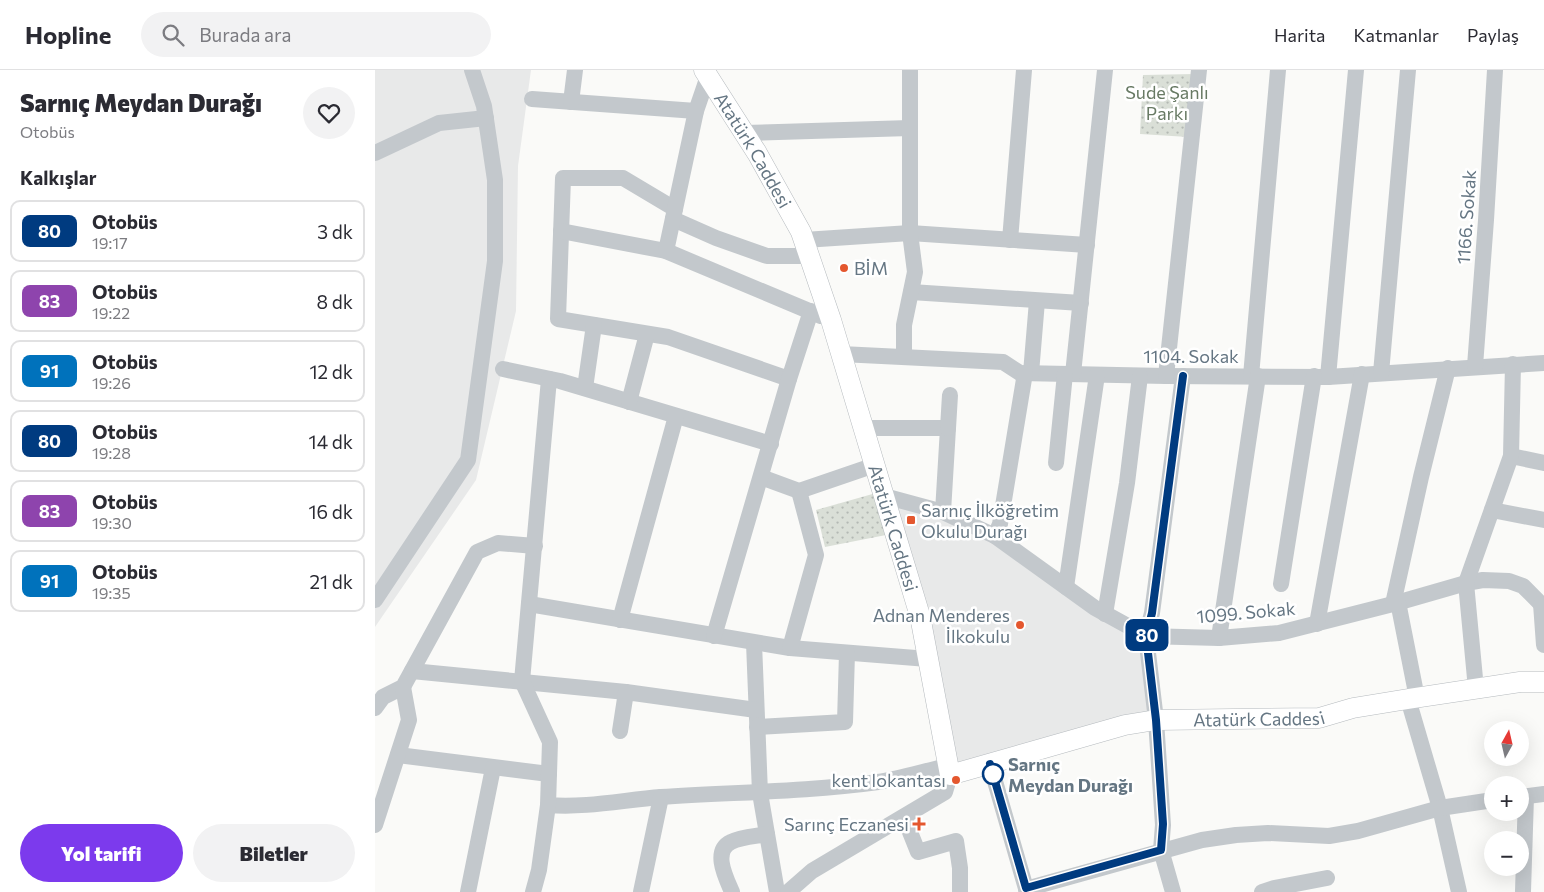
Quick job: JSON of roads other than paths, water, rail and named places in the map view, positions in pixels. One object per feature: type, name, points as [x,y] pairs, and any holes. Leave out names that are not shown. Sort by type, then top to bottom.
[{"type":"main road","name":"Atatürk Caddesi","points":[[706,73],[744,133],[801,232],[807,248],[831,320],[920,616],[949,771],[990,764],[1125,725],[1156,720],[1319,718],[1353,708],[1520,682],[1544,682]]},
{"type":"street","points":[[375,600],[468,460],[495,261],[495,180],[484,106],[472,70]]},
{"type":"street","points":[[571,102],[575,70]]},
{"type":"street","points":[[904,357],[904,325],[915,272],[910,233],[910,70]]},
{"type":"street","points":[[1010,240],[1024,70]]},
{"type":"street","points":[[1056,463],[1081,303],[1105,70]]},
{"type":"street","points":[[1167,376],[1199,70]]},
{"type":"street","points":[[1219,638],[1255,376],[1278,70]]},
{"type":"street","points":[[1281,584],[1321,376],[1357,70]]},
{"type":"street","points":[[1381,373],[1408,70]]},
{"type":"street","name":"1166. Sokak","points":[[1475,366],[1495,70]]},
{"type":"street","points":[[666,251],[706,73]]},
{"type":"street","points":[[533,99],[696,111]]},
{"type":"street","points":[[375,153],[439,123],[486,118]]},
{"type":"street","points":[[744,133],[910,128]]},
{"type":"street","points":[[789,379],[668,337],[558,319],[563,178],[623,178],[674,214],[716,238],[767,256],[807,248],[910,233],[1087,245]]},
{"type":"street","points":[[561,231],[666,251],[831,320]]},
{"type":"street","points":[[911,292],[1081,303]]},
{"type":"street","points":[[995,536],[1000,524],[1028,373],[1037,300]]},
{"type":"street","points":[[714,636],[789,379],[811,311]]},
{"type":"street","points":[[585,388],[594,325]]},
{"type":"street","points":[[629,402],[647,334]]},
{"type":"street","name":"1104. Sokak","points":[[841,354],[1003,362],[1020,373],[1140,376],[1321,376],[1544,363]]},
{"type":"street","points":[[1476,689],[1466,583],[1511,456],[1513,364]]},
{"type":"street","points":[[1448,368],[1421,477],[1396,603],[1413,699],[1459,892]]},
{"type":"street","points":[[503,369],[585,388],[771,444]]},
{"type":"street","points":[[1317,624],[1362,374]]},
{"type":"street","points":[[1066,587],[1097,375]]},
{"type":"street","points":[[1105,614],[1127,483],[1140,376]]},
{"type":"street","points":[[1173,892],[1161,850],[1163,824],[1156,720],[1146,636],[1152,613],[1183,376]]},
{"type":"street","points":[[533,892],[539,870],[548,805],[550,742],[522,681],[549,379]]},
{"type":"street","points":[[943,512],[950,395]]},
{"type":"street","points":[[620,620],[676,416]]},
{"type":"street","points":[[864,428],[948,428]]},
{"type":"street","points":[[1511,456],[1544,463]]},
{"type":"street","points":[[761,477],[799,491],[875,465]]},
{"type":"street","points":[[790,648],[816,554],[799,491]]},
{"type":"street","name":"1099. Sokak","points":[[884,496],[943,512],[995,536],[1105,614],[1146,636],[1219,638],[1279,633],[1483,580],[1509,581],[1523,586],[1542,604]]},
{"type":"street","points":[[1492,510],[1544,520]]},
{"type":"street","points":[[375,708],[383,697],[403,687],[477,552],[498,543],[535,546]]},
{"type":"street","points":[[529,604],[753,643],[790,648],[928,659]]},
{"type":"street","points":[[1542,604],[1544,645]]},
{"type":"street","points":[[753,643],[760,793],[777,892]]},
{"type":"street","points":[[757,727],[845,722],[847,653]]},
{"type":"street","points":[[412,671],[626,692],[756,710]]},
{"type":"street","points":[[375,824],[381,785],[398,755],[409,720],[403,687]]},
{"type":"street","points":[[621,731],[626,692]]},
{"type":"street","points":[[398,755],[549,774]]},
{"type":"street","points":[[990,764],[1027,890],[1161,850],[1202,840],[1268,833],[1329,836],[1358,831],[1440,808],[1484,801]]},
{"type":"street","points":[[468,892],[493,768]]},
{"type":"street","points":[[548,805],[570,807],[661,797],[760,793],[879,782],[949,771],[945,792],[812,871],[788,892]]},
{"type":"street","points":[[1529,795],[1544,794]]},
{"type":"street","points":[[641,892],[661,797]]},
{"type":"street","points":[[904,817],[918,852],[956,841],[960,868],[960,892]]},
{"type":"street","points":[[1523,821],[1523,892]]},
{"type":"street","points":[[731,892],[721,863],[722,852],[731,842],[767,834]]},
{"type":"street","points":[[1262,892],[1327,878]]},
{"type":"place","name":"BİM","points":[[844,268]]},
{"type":"place","name":"Sarnıç İlköğretim Okulu Durağı","points":[[911,520]]},
{"type":"place","name":"Adnan Menderes İlkokulu","points":[[1020,625]]},
{"type":"place","name":"Sarnıç Meydan Durağı","points":[[993,774]]},
{"type":"place","name":"kent lokantası","points":[[956,780]]},
{"type":"place","name":"Sarınç Eczanesi","points":[[919,824]]},
{"type":"park label","name":"Sude Şanlı Parkı","points":[[1167,102]]}]
